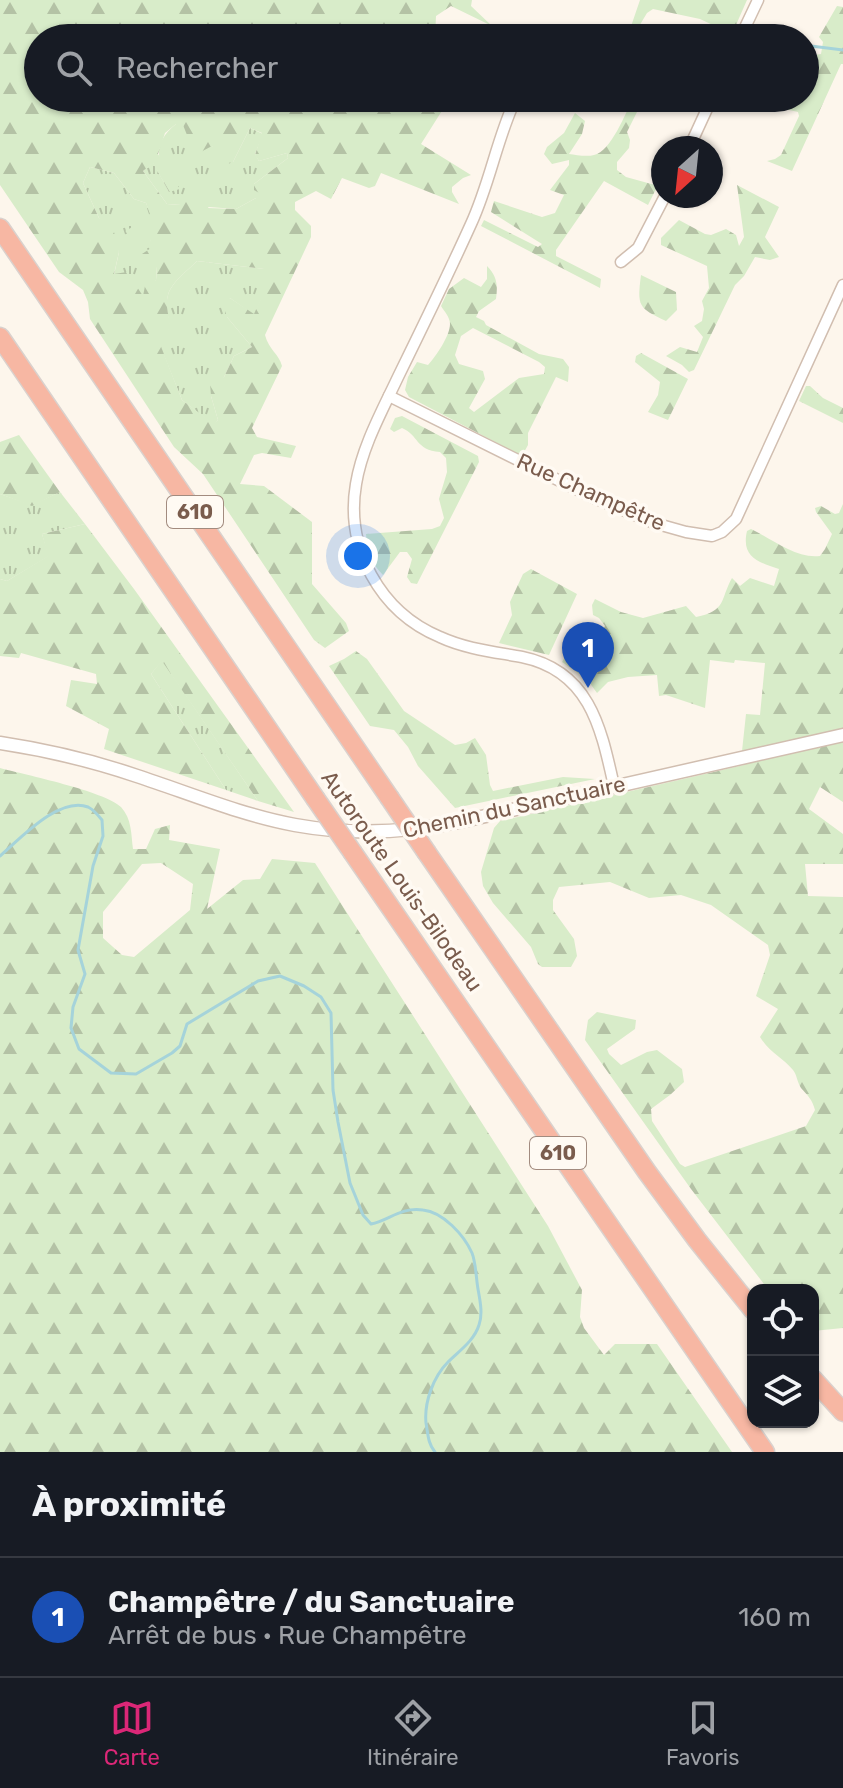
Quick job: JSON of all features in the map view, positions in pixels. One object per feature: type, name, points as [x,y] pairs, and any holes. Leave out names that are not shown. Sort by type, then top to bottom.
[{"type":"highway","name":"Autoroute Louis-Bilodeau","points":[[0,228],[654,1181],[747,1303]]},
{"type":"highway","name":"Autoroute Louis-Bilodeau","points":[[0,337],[765,1452]]},
{"type":"highway","points":[[819,1386],[843,1412]]},
{"type":"street","points":[[747,24],[758,0]]},
{"type":"street","points":[[511,112],[472,223],[364,455],[356,483],[354,514],[359,545],[371,574],[388,600],[412,622],[439,637],[467,647],[536,661],[556,670],[574,684],[595,715],[614,786]]},
{"type":"street","points":[[695,136],[706,112]]},
{"type":"street","points":[[621,262],[638,248],[659,208]]},
{"type":"street","name":"Rue Champêtre","points":[[389,396],[631,515],[686,532],[712,536],[722,532],[736,519],[843,285]]},
{"type":"street","name":"Chemin du Sanctuaire","points":[[0,743],[116,769],[262,818],[314,828],[389,832],[439,826],[843,735]]},
{"type":"green space","points":[[0,0],[472,0],[471,6],[490,24],[451,6],[436,16],[436,24],[24,24],[24,112],[441,112],[421,144],[471,175],[452,187],[459,204],[381,173],[375,186],[369,188],[342,178],[331,199],[316,191],[295,202],[295,210],[311,226],[311,237],[265,335],[282,366],[252,428],[257,437],[296,446],[291,458],[262,453],[254,455],[240,484],[264,486],[312,522],[312,584],[346,623],[349,631],[325,648],[314,640],[203,474],[174,447],[90,319],[83,290],[59,272],[0,185]],"holes":[[[176,124],[183,125],[195,155],[212,146],[223,166],[233,162],[250,128],[262,133],[255,155],[259,161],[287,153],[288,158],[254,184],[254,190],[268,198],[256,198],[236,209],[208,208],[213,196],[187,195],[180,205],[167,204],[143,171],[153,163],[169,192],[180,189],[158,154],[165,133]],[[90,167],[114,173],[134,199],[146,203],[151,217],[125,231],[131,238],[150,239],[151,248],[136,258],[144,271],[157,267],[156,280],[145,286],[143,296],[127,272],[114,274],[119,252],[113,228],[99,218],[83,183]],[[197,261],[264,269],[270,278],[254,314],[230,298],[223,305],[227,317],[252,347],[234,356],[224,377],[210,383],[218,420],[214,424],[182,400],[160,344],[170,325],[167,303],[170,290]]]},
{"type":"green space","points":[[640,0],[747,0],[736,24],[711,24],[653,9],[640,24],[632,24]]},
{"type":"green space","points":[[837,6],[843,7],[843,64],[792,171],[767,161],[781,155],[799,116],[798,112],[819,112],[819,54],[823,42],[819,37]]},
{"type":"green space","points":[[626,112],[637,112],[627,132],[629,148],[617,162],[617,170],[626,177],[651,184],[651,199],[648,205],[604,181],[556,250],[556,256],[601,279],[600,288],[481,226],[484,220],[538,247],[542,244],[491,212],[494,201],[542,217],[555,213],[564,195],[550,190],[569,165],[569,160],[552,164],[544,154],[547,147],[564,133],[575,113],[585,121],[582,134],[569,154],[594,155],[606,147]]},
{"type":"green space","points":[[176,124],[183,124],[233,162],[250,128],[263,134],[255,154],[259,161],[287,153],[288,158],[254,184],[270,198],[256,198],[236,209],[167,204],[143,171],[153,162],[169,192],[159,155],[162,140]]},
{"type":"green space","points":[[90,167],[114,173],[134,199],[146,203],[152,217],[131,238],[150,238],[157,266],[156,280],[143,297],[114,275],[119,252],[83,183]]},
{"type":"green space","points":[[737,185],[779,207],[765,237],[779,257],[770,260],[755,257],[735,285],[694,370],[689,372],[666,356],[680,347],[697,352],[703,337],[694,326],[702,321],[702,301],[709,288],[707,266],[661,245],[661,238],[679,220],[705,234],[726,229],[736,235],[739,246],[744,237]]},
{"type":"green space","points":[[197,261],[265,269],[271,278],[254,315],[230,298],[227,317],[252,347],[234,356],[211,396],[218,420],[214,425],[182,400],[159,343],[168,330],[170,290]]},
{"type":"green space","points":[[487,266],[496,281],[496,299],[479,311],[476,317],[539,354],[563,359],[569,367],[568,382],[556,377],[528,433],[528,445],[522,456],[409,397],[405,390],[417,362],[428,365],[448,334],[450,321],[441,306],[449,289],[464,278],[481,287],[487,279]],"holes":[[[473,328],[545,367],[544,374],[519,378],[474,412],[469,408],[485,379],[483,371],[459,364],[455,355],[461,336]]]},
{"type":"green space","points":[[641,275],[676,292],[677,310],[666,321],[642,305],[639,293]]},
{"type":"green space","points":[[641,353],[688,379],[668,420],[648,412],[658,395],[660,382],[635,362],[636,356]]},
{"type":"green space","points":[[806,386],[843,408],[843,423],[799,401]]},
{"type":"green space","points":[[402,416],[478,456],[479,462],[417,584],[411,583],[407,577],[412,559],[407,552],[400,552],[383,575],[373,561],[366,534],[432,529],[440,526],[444,518],[439,499],[447,472],[446,458],[440,452],[421,445],[402,428],[394,432],[390,429],[395,418]]},
{"type":"green space","points":[[19,435],[60,492],[32,506],[0,494],[0,442]]},
{"type":"green space","points":[[60,492],[85,524],[42,534],[49,556],[7,581],[0,579],[0,494],[32,505]]},
{"type":"green space","points":[[843,504],[843,802],[820,787],[809,809],[843,834],[843,864],[805,864],[808,896],[843,897],[843,1328],[819,1330],[819,1284],[764,1284],[691,1189],[585,1040],[588,1020],[597,1012],[636,1020],[635,1029],[607,1049],[609,1054],[621,1065],[657,1050],[682,1069],[684,1082],[651,1109],[652,1121],[685,1167],[806,1126],[815,1110],[813,1103],[801,1088],[793,1070],[760,1037],[778,1009],[756,996],[770,955],[768,945],[711,905],[681,895],[649,898],[610,882],[559,887],[553,900],[553,910],[574,939],[577,956],[571,967],[542,967],[531,947],[493,903],[483,886],[481,872],[494,828],[500,821],[744,765],[742,751],[746,714],[760,715],[765,663],[710,660],[705,708],[666,695],[659,696],[657,675],[608,682],[597,693],[587,679],[562,662],[569,650],[587,658],[605,626],[593,615],[595,599],[621,612],[643,618],[686,606],[696,617],[706,614],[718,608],[732,578],[740,586],[750,578],[774,586],[779,569],[758,561],[749,553],[747,531],[751,529],[793,551],[820,556],[832,534],[815,508],[821,506],[839,513]]},
{"type":"green space","points":[[85,524],[294,812],[258,801],[162,661],[151,674],[226,790],[104,749],[109,729],[66,706],[71,680],[97,684],[96,674],[21,653],[19,658],[0,656],[0,579],[7,581],[48,556],[42,534]]},
{"type":"green space","points":[[531,569],[577,594],[549,655],[499,643],[512,615],[510,602],[523,574]]},
{"type":"green space","points":[[356,651],[367,659],[404,711],[455,745],[475,738],[486,755],[493,791],[563,777],[595,779],[455,808],[418,766],[394,730],[370,726],[329,666]]},
{"type":"green space","points":[[162,660],[258,801],[226,790],[151,674]]},
{"type":"green space","points":[[0,768],[82,789],[112,801],[121,807],[127,817],[133,849],[146,849],[155,829],[170,825],[169,840],[220,849],[207,909],[243,880],[260,879],[272,859],[315,863],[548,1226],[582,1290],[580,1317],[584,1328],[604,1355],[615,1344],[657,1344],[732,1452],[0,1452]],"holes":[[[161,863],[193,884],[190,910],[134,957],[122,955],[103,938],[103,912],[142,864]]]},
{"type":"waterway","points":[[819,47],[843,50]]},
{"type":"waterway","points":[[0,856],[41,821],[65,808],[77,805],[88,807],[102,820],[103,836],[93,866],[78,950],[85,974],[73,1007],[71,1028],[79,1049],[111,1073],[136,1074],[172,1053],[180,1046],[187,1024],[258,981],[280,976],[321,997],[331,1013],[333,1090],[338,1122],[350,1183],[363,1215],[371,1224],[408,1210],[431,1212],[458,1232],[473,1257],[480,1321],[474,1336],[443,1368],[431,1391],[426,1407],[426,1423],[435,1452]]},
{"type":"place","name":"Champêtre / du Sanctuaire","points":[[588,688]]}]
